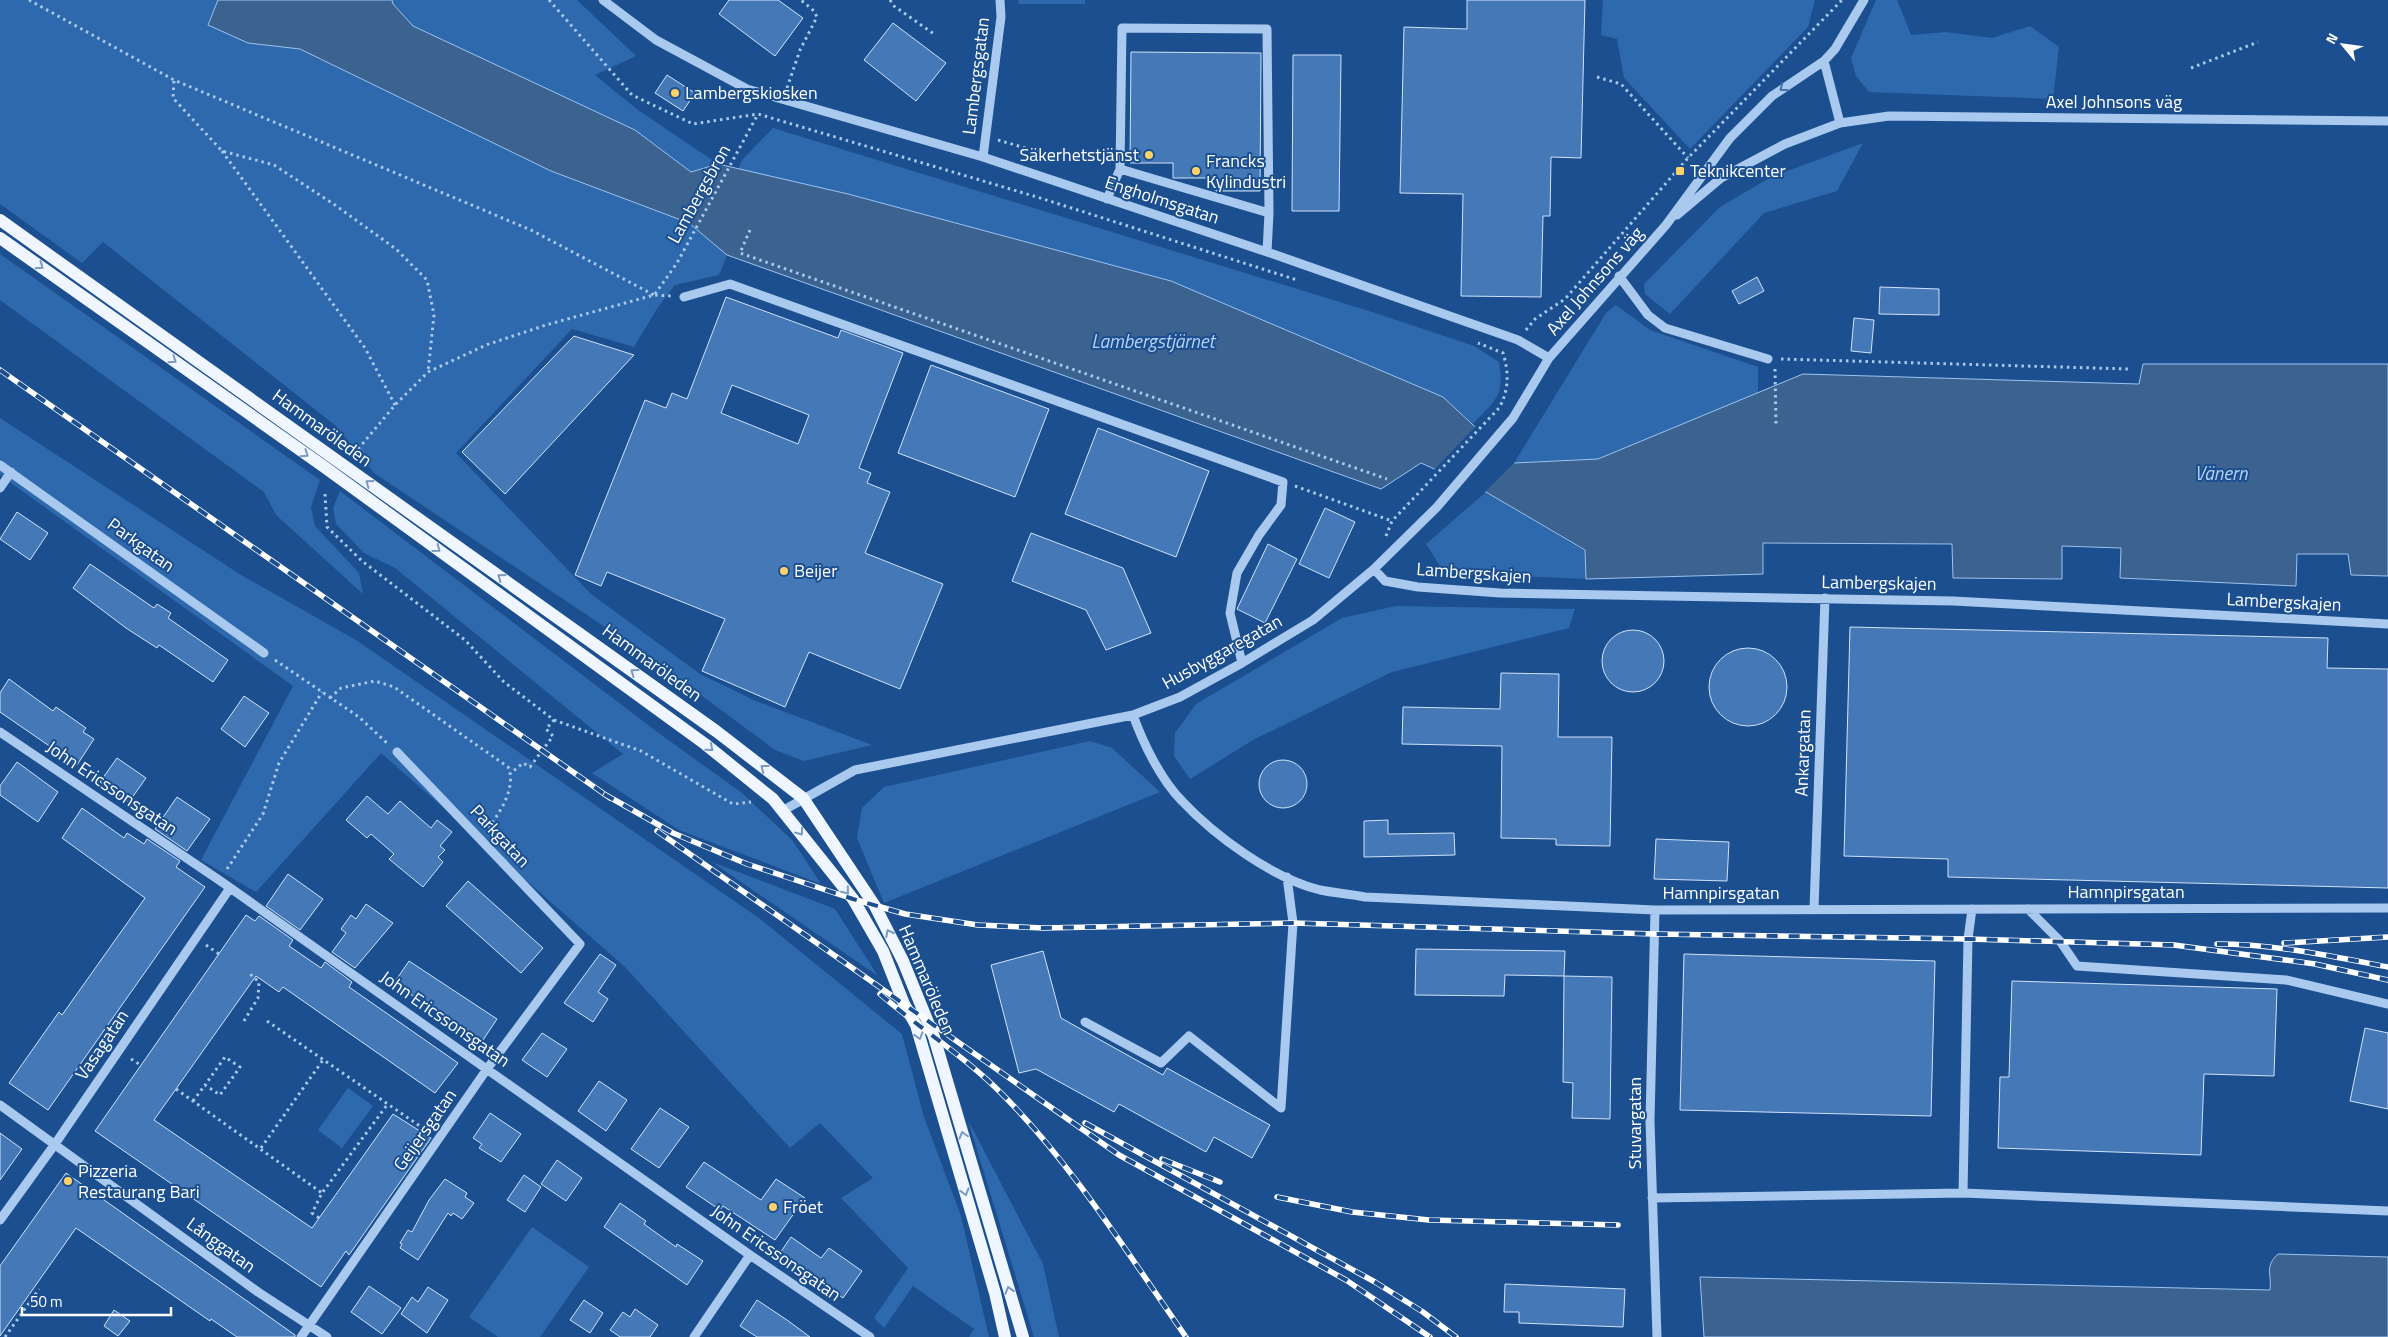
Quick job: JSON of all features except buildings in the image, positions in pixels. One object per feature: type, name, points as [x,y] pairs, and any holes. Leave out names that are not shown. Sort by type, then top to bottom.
[{"type":"main road","name":"Hammaröleden","points":[[0,220],[708,725],[803,798],[875,906],[903,961],[934,1036],[1023,1337]]},
{"type":"main road","name":"Hammaröleden","points":[[0,238],[331,472],[705,744],[784,810],[853,899],[883,950],[904,1004],[916,1025],[995,1293],[1005,1337]]},
{"type":"street","name":"Engholmsgatan","points":[[604,0],[656,40],[747,89],[983,156],[1267,252],[1518,340],[1550,358]]},
{"type":"street","name":"Lambergsgatan","points":[[983,156],[1001,17],[1000,0]]},
{"type":"street","name":"Axel Johnsons väg","points":[[1550,358],[1619,276],[1666,225],[1730,138],[1772,96],[1824,61],[1835,49],[1864,0]]},
{"type":"street","points":[[1107,199],[1120,169],[1122,28],[1267,29],[1269,213],[1267,252]]},
{"type":"street","points":[[1824,61],[1840,123]]},
{"type":"street","name":"Axel Johnsons väg","points":[[1666,225],[1722,178],[1785,144],[1840,123],[1888,116],[2388,121]]},
{"type":"street","points":[[1120,169],[1269,213]]},
{"type":"street","points":[[1619,276],[1648,315],[1665,328],[1768,359]]},
{"type":"street","points":[[684,297],[730,284],[1283,482],[1281,506],[1259,535],[1237,573],[1230,613],[1242,663]]},
{"type":"street","name":"Husbyggaregatan","points":[[784,810],[854,770],[1133,715],[1180,697],[1242,663],[1313,620],[1374,570],[1429,516],[1513,418],[1550,358]]},
{"type":"street","name":"Parkgatan","points":[[0,464],[264,653]]},
{"type":"street","points":[[0,488],[11,472]]},
{"type":"street","name":"Lambergskajen","points":[[1374,570],[1384,581],[1393,583],[1418,587],[1500,593],[1953,601],[2388,624]]},
{"type":"street","name":"Ankargatan","points":[[1814,909],[1825,598]]},
{"type":"street","name":"Hamnpirsgatan","points":[[1133,715],[1154,762],[1181,800],[1218,833],[1248,854],[1287,877],[1319,890],[1365,897],[1655,910],[2388,908]]},
{"type":"street","name":"John Ericssonsgatan","points":[[0,732],[219,880],[750,1255],[870,1337]]},
{"type":"street","name":"Parkgatan","points":[[397,752],[580,944]]},
{"type":"street","points":[[1085,1022],[1161,1063],[1189,1036],[1281,1108],[1293,924],[1287,877]]},
{"type":"street","name":"Vasagatan","points":[[0,1220],[55,1144],[230,888]]},
{"type":"street","points":[[1963,1193],[1968,939],[1972,909]]},
{"type":"street","points":[[2028,909],[2060,941],[2077,966],[2286,980],[2388,1004]]},
{"type":"street","name":"Stuvargatan","points":[[1655,910],[1650,1121],[1657,1337]]},
{"type":"street","name":"Geijersgatan","points":[[301,1337],[487,1069],[580,944]]},
{"type":"street","name":"Långgatan","points":[[0,1105],[258,1292],[327,1337]]},
{"type":"street","points":[[1652,1198],[1963,1193],[2388,1211]]},
{"type":"street","points":[[694,1337],[750,1255]]},
{"type":"path","points":[[29,0],[174,80],[531,230],[654,295]]},
{"type":"path","points":[[549,0],[632,95],[693,124],[758,114],[1036,197],[1306,282]]},
{"type":"path","points":[[782,100],[800,50],[817,17],[814,11],[801,0]]},
{"type":"path","points":[[890,0],[894,6],[934,34]]},
{"type":"path","points":[[1503,353],[1518,340],[1535,319],[1565,299],[1688,158],[1842,0]]},
{"type":"path","points":[[2191,68],[2258,42]]},
{"type":"path","points":[[1597,77],[1621,84],[1688,158]]},
{"type":"path","points":[[174,80],[173,98],[222,151],[365,348],[395,405]]},
{"type":"path","name":"Lambergsbron","points":[[654,295],[677,263],[758,114]]},
{"type":"path","points":[[222,151],[274,165],[335,204],[396,249],[427,280],[434,316],[428,372]]},
{"type":"path","points":[[750,230],[740,253],[1387,479]]},
{"type":"path","points":[[352,456],[395,405],[428,372],[486,345],[546,325],[654,295]]},
{"type":"path","points":[[1477,343],[1503,353]]},
{"type":"path","points":[[1283,482],[1392,522],[1499,408],[1505,398],[1508,369],[1503,353]]},
{"type":"path","points":[[1776,426],[1775,359],[2128,369]]},
{"type":"path","points":[[325,494],[327,527],[362,560],[464,640],[504,682],[554,720],[641,751],[733,804],[773,799]]},
{"type":"path","points":[[264,653],[359,717],[397,752]]},
{"type":"path","points":[[330,698],[341,688],[375,681],[394,687],[468,737],[508,767],[511,773]]},
{"type":"path","points":[[219,880],[240,852],[263,814],[279,763],[322,692]]},
{"type":"path","points":[[479,837],[501,810],[511,773],[523,763],[530,767],[543,752],[553,736],[546,729],[554,720]]},
{"type":"path","points":[[244,1021],[258,998],[260,982],[248,972]]},
{"type":"path","points":[[267,1021],[426,1130]]},
{"type":"path","points":[[193,1101],[225,1057],[240,1067],[220,1096],[205,1086]]},
{"type":"path","points":[[261,1148],[323,1060]]},
{"type":"path","points":[[176,1089],[322,1193]]},
{"type":"path","points":[[319,1218],[312,1213],[322,1193],[387,1105]]},
{"type":"path","points":[[4,1337],[39,1289]]},
{"type":"shaded area","points":[[0,0],[218,0],[208,25],[248,43],[300,49],[551,171],[689,223],[727,255],[719,275],[675,285],[658,307],[634,347],[572,329],[456,453],[591,594],[700,674],[756,701],[872,745],[804,761],[775,750],[644,653],[374,473],[336,426],[103,242],[82,263],[0,204]]},
{"type":"shaded area","points":[[392,0],[577,0],[636,56],[595,75],[638,110],[718,164],[691,172],[635,130],[413,26],[393,4]]},
{"type":"shaded area","points":[[1018,0],[1085,0],[1085,4],[1019,4]]},
{"type":"shaded area","points":[[1603,0],[1815,0],[1808,27],[1690,149],[1624,78],[1617,39],[1601,35]]},
{"type":"shaded area","points":[[1876,0],[1897,0],[1911,35],[1946,32],[1992,38],[2030,26],[2059,47],[2053,99],[1869,92],[1856,76],[1851,58]]},
{"type":"shaded area","points":[[773,128],[1369,311],[1474,346],[1499,362],[1501,383],[1499,391],[1492,403],[1473,424],[1443,397],[1171,281],[848,194],[738,169],[742,160]]},
{"type":"shaded area","points":[[1863,143],[1837,191],[1764,213],[1670,314],[1645,294],[1644,284],[1720,207],[1771,177]]},
{"type":"shaded area","points":[[0,254],[320,480],[311,507],[315,526],[359,573],[363,594],[276,515],[264,492],[0,300]]},
{"type":"shaded area","points":[[1616,305],[1650,330],[1758,367],[1758,393],[1598,459],[1514,463],[1606,313]]},
{"type":"shaded area","points":[[0,418],[241,575],[356,640],[759,918],[902,1034],[924,1117],[961,1216],[989,1337],[969,1337],[974,1329],[913,1286],[884,1328],[874,1318],[908,1268],[841,1198],[873,1178],[820,1123],[790,1148],[625,967],[381,753],[256,892],[201,860],[293,686],[0,475]]},
{"type":"shaded area","points":[[340,491],[660,734],[742,793],[793,841],[821,884],[679,830],[592,773],[623,754],[395,568],[364,553],[336,524],[333,508]]},
{"type":"shaded area","points":[[1486,492],[1585,551],[1586,579],[1455,573],[1442,569],[1426,544]]},
{"type":"shaded area","points":[[1396,606],[1575,609],[1569,628],[1392,672],[1253,740],[1190,779],[1174,756],[1175,733],[1196,704],[1342,618]]},
{"type":"shaded area","points":[[1090,741],[1112,748],[1160,792],[884,903],[857,838],[862,808],[884,787]]},
{"type":"shaded area","points":[[712,862],[835,909],[878,976]]},
{"type":"shaded area","points":[[348,1088],[373,1106],[342,1148],[318,1130]]},
{"type":"shaded area","points":[[968,1120],[1043,1264],[1059,1337],[1034,1337]]},
{"type":"shaded area","points":[[532,1227],[589,1267],[540,1337],[498,1337],[469,1317]]},
{"type":"water","points":[[218,0],[392,0],[393,4],[413,26],[635,130],[691,172],[718,164],[848,194],[1171,281],[1443,397],[1514,463],[1598,459],[1803,374],[2139,384],[2143,364],[2388,364],[2388,576],[2351,575],[2348,554],[2297,554],[2296,586],[2120,578],[2121,548],[2062,546],[2062,579],[1953,578],[1952,544],[1763,543],[1763,574],[1586,579],[1585,550],[1486,492],[1421,463],[1381,489],[727,255],[689,223],[551,171],[300,49],[248,43],[208,25]]},
{"type":"water","points":[[2278,1254],[2388,1257],[2388,1337],[1704,1337],[1700,1277],[2270,1290],[2270,1267]]},
{"type":"pier","points":[[1477,425],[1517,460],[1484,493],[1433,471]]},
{"type":"railway","points":[[0,370],[610,798]]},
{"type":"railway","points":[[604,794],[673,833],[747,864],[905,914],[978,925],[1043,928],[1293,923],[1655,934],[1968,939],[2174,945],[2315,964],[2388,980]]},
{"type":"railway","points":[[657,831],[1119,1155],[1346,1280],[1430,1337]]},
{"type":"railway","points":[[2284,943],[2388,937]]},
{"type":"railway","points":[[2217,944],[2282,948],[2388,967]]},
{"type":"railway","points":[[880,994],[974,1068],[1028,1122],[1053,1151],[1099,1212],[1186,1337]]},
{"type":"railway","points":[[1085,1123],[1375,1282],[1423,1312],[1456,1337]]},
{"type":"railway","points":[[1162,1159],[1220,1182]]},
{"type":"railway","points":[[1277,1197],[1352,1212],[1429,1220],[1618,1225]]},
{"type":"place","name":"Lambergskiosken","points":[[675,93]]},
{"type":"place","name":"Säkerhetstjänst","points":[[1149,155]]},
{"type":"place","name":"Francks Kylindustri","points":[[1196,171]]},
{"type":"place","name":"Teknikcenter","points":[[1680,171]]},
{"type":"place","name":"Beijer","points":[[784,571]]},
{"type":"place","name":"Pizzeria Restaurang Bari","points":[[68,1181]]},
{"type":"place","name":"Fröet","points":[[773,1207]]},
{"type":"water label","name":"Lambergstjärnet","points":[[1153,341]]},
{"type":"water label","name":"Vänern","points":[[2221,473]]}]
